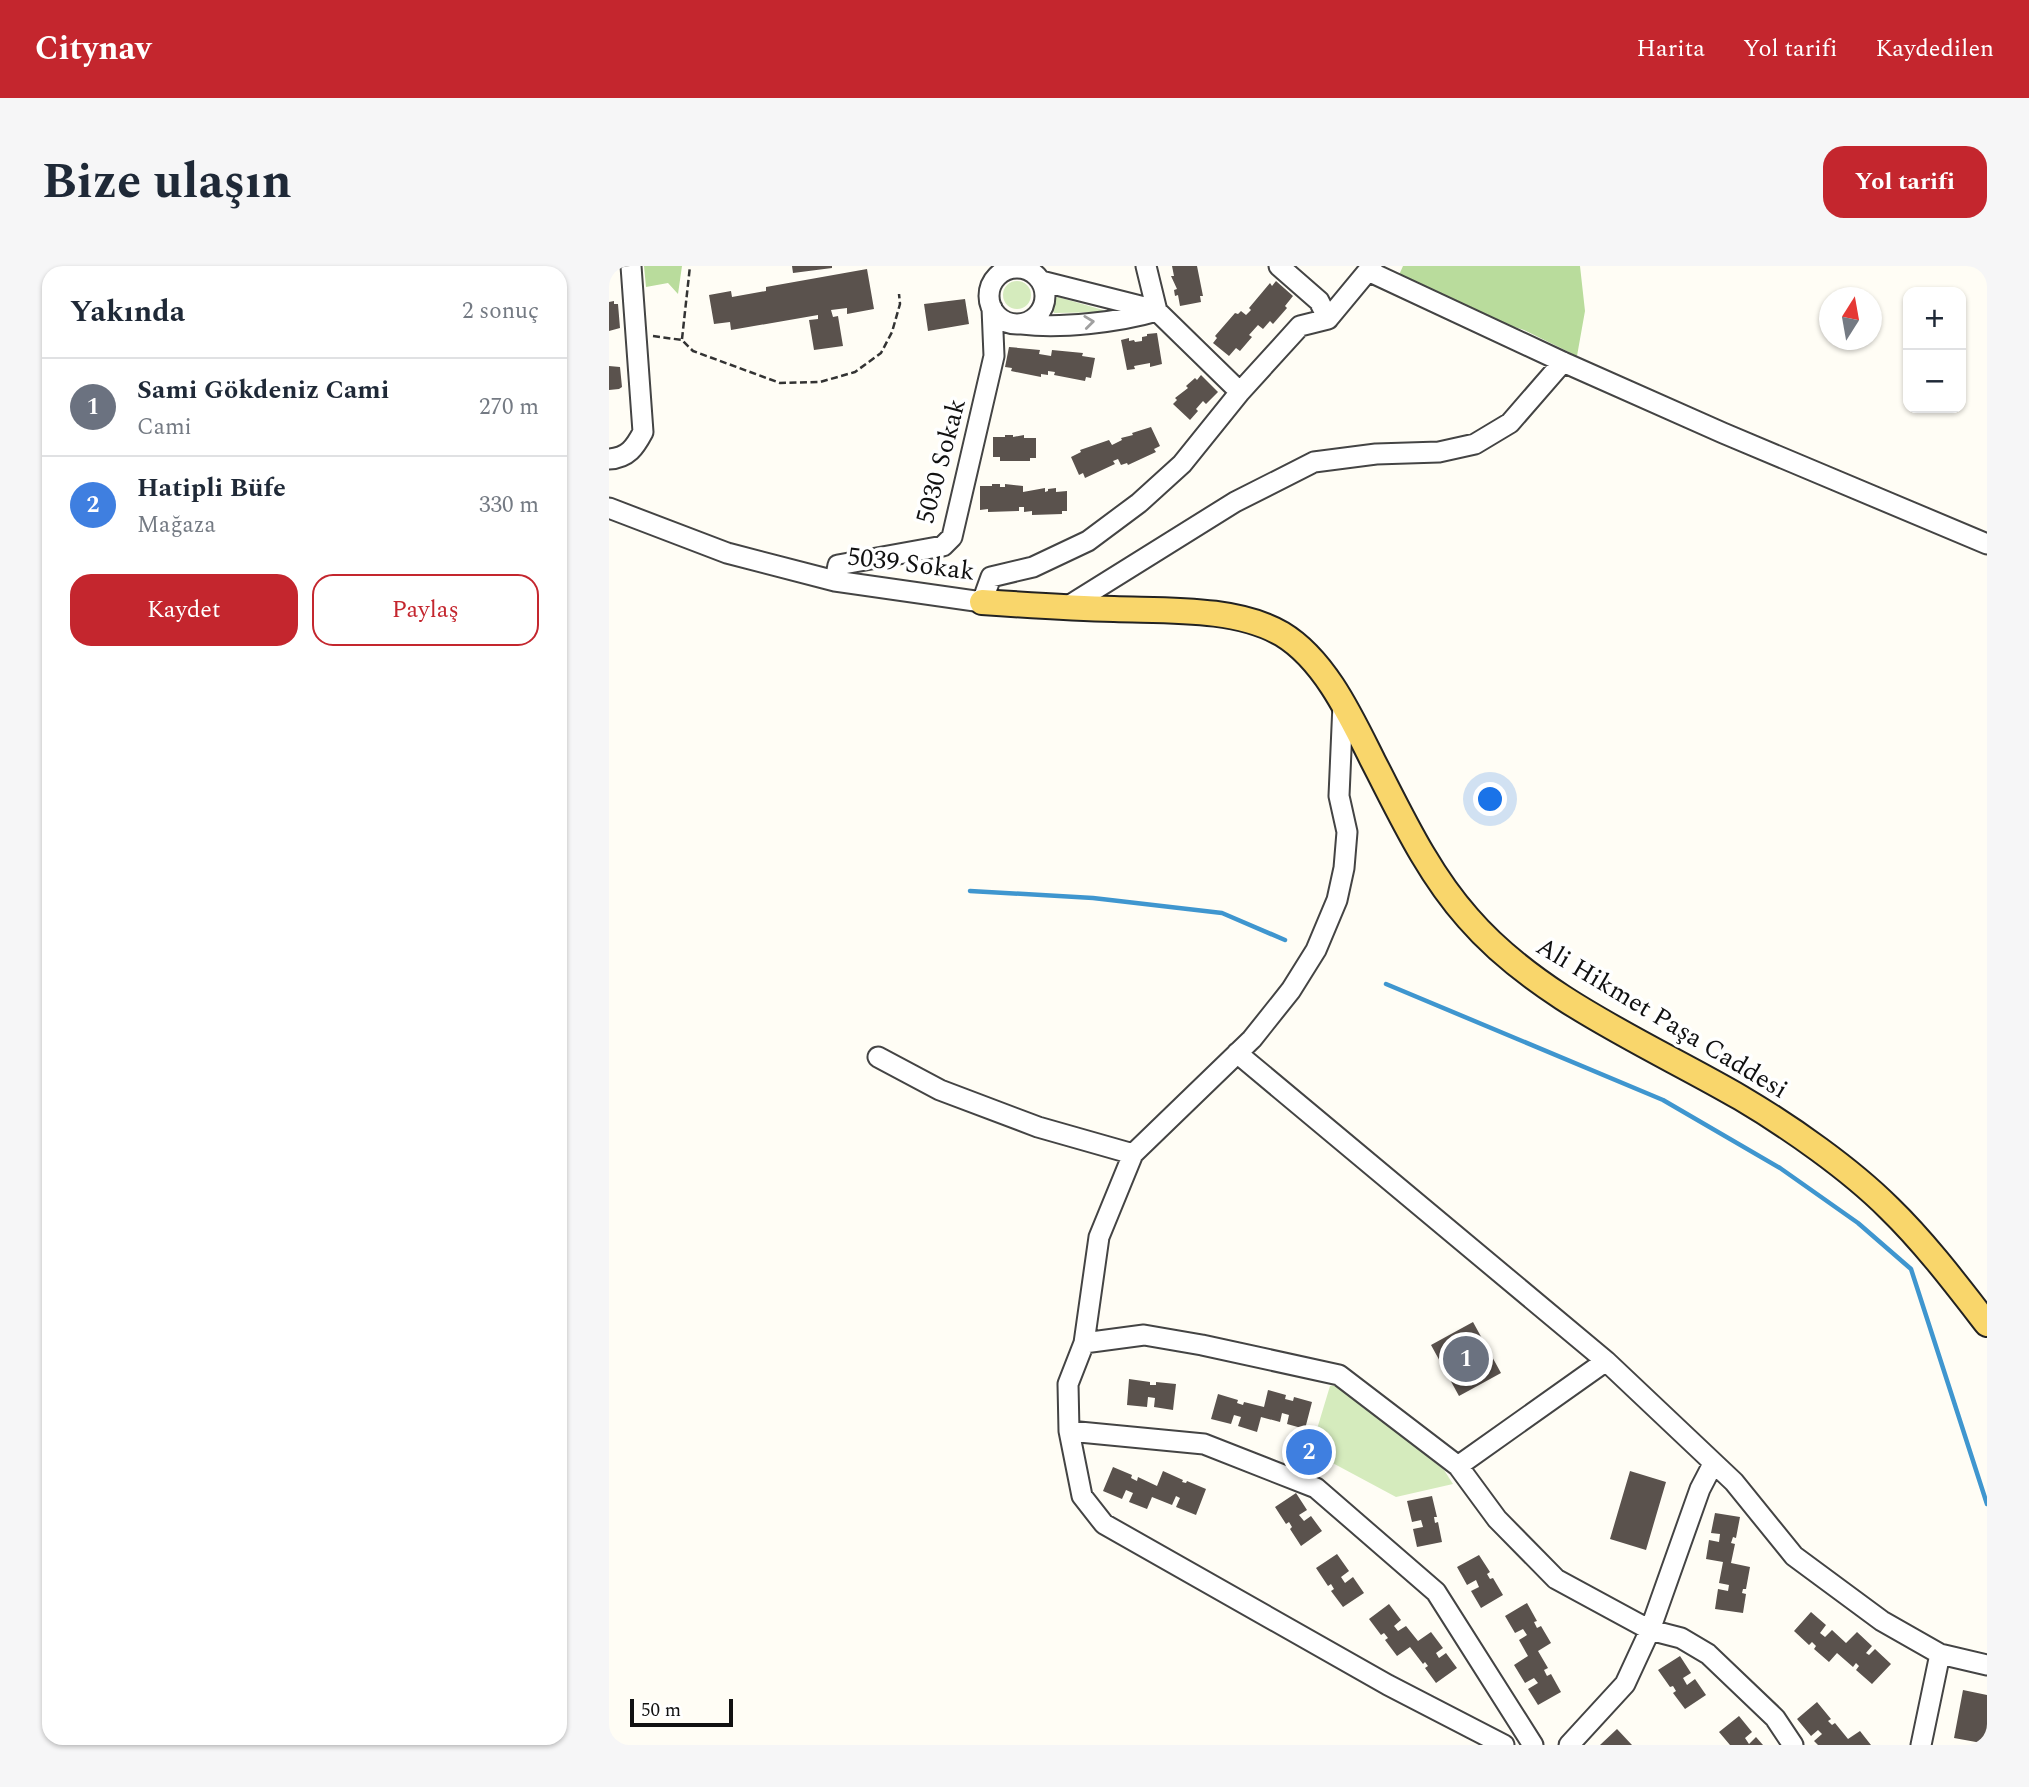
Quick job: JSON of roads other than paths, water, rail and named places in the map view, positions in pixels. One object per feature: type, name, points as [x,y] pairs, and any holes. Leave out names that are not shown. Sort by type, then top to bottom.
[{"type":"main road","name":"Ali Hikmet Paşa Caddesi","points":[[982,603],[1203,613],[1255,622],[1283,635],[1322,671],[1343,703],[1423,857],[1468,919],[1518,966],[1575,1004],[1745,1100],[1838,1164],[1889,1208],[1987,1324]]},
{"type":"street","points":[[609,459],[616,459],[633,450],[643,432],[631,266]]},
{"type":"street","points":[[1279,266],[1319,301],[1328,319],[1370,269],[1563,362],[1723,433],[1987,544]]},
{"type":"street","points":[[1014,268],[1031,272],[1041,281],[1157,310],[1141,316],[1047,327],[1005,321],[992,308],[989,300],[990,274],[998,275],[1014,268]]},
{"type":"street","points":[[1144,268],[1157,310],[1240,392]]},
{"type":"street","points":[[1022,324],[1030,321],[1042,309],[1045,293],[1041,281]]},
{"type":"street","name":"5030 Sokak","points":[[835,581],[838,565],[943,547],[952,537],[995,356],[992,308]]},
{"type":"street","name":"5039 Sokak","points":[[609,508],[727,553],[835,581],[982,603],[991,577],[1033,567],[1088,541],[1139,503],[1182,464],[1240,392],[1300,326],[1328,319]]},
{"type":"street","points":[[1065,608],[1235,502],[1314,462],[1376,454],[1439,452],[1475,444],[1510,423],[1563,362]]},
{"type":"street","points":[[1343,703],[1339,796],[1347,832],[1344,868],[1337,900],[1316,950],[1291,990],[1252,1039],[1133,1154],[1099,1237],[1084,1343],[1068,1384],[1069,1430],[1081,1496],[1104,1524],[1388,1685],[1504,1745]]},
{"type":"street","points":[[1237,1053],[1606,1361],[1734,1482],[1794,1556],[1882,1621],[1940,1654],[1987,1665]]},
{"type":"street","points":[[878,1057],[940,1090],[1038,1126],[1133,1154]]},
{"type":"street","points":[[1084,1343],[1144,1335],[1339,1375],[1458,1466],[1497,1519],[1556,1578],[1650,1630],[1681,1638],[1708,1654],[1775,1718],[1793,1745]]},
{"type":"street","points":[[1458,1466],[1606,1361]]},
{"type":"street","points":[[1069,1430],[1204,1444],[1317,1488],[1436,1592],[1533,1745]]},
{"type":"street","points":[[1569,1745],[1625,1684],[1650,1630],[1700,1489],[1713,1464]]},
{"type":"street","points":[[1921,1745],[1940,1654]]},
{"type":"waterway","points":[[970,891],[1093,898],[1222,913],[1285,940]]},
{"type":"waterway","points":[[1386,984],[1663,1100],[1780,1168],[1858,1223],[1911,1269],[1987,1504]]},
{"type":"place","name":"Sami Gökdeniz Cami","points":[[1466,1359]]},
{"type":"place","name":"Hatipli Büfe","points":[[1309,1452]]}]
